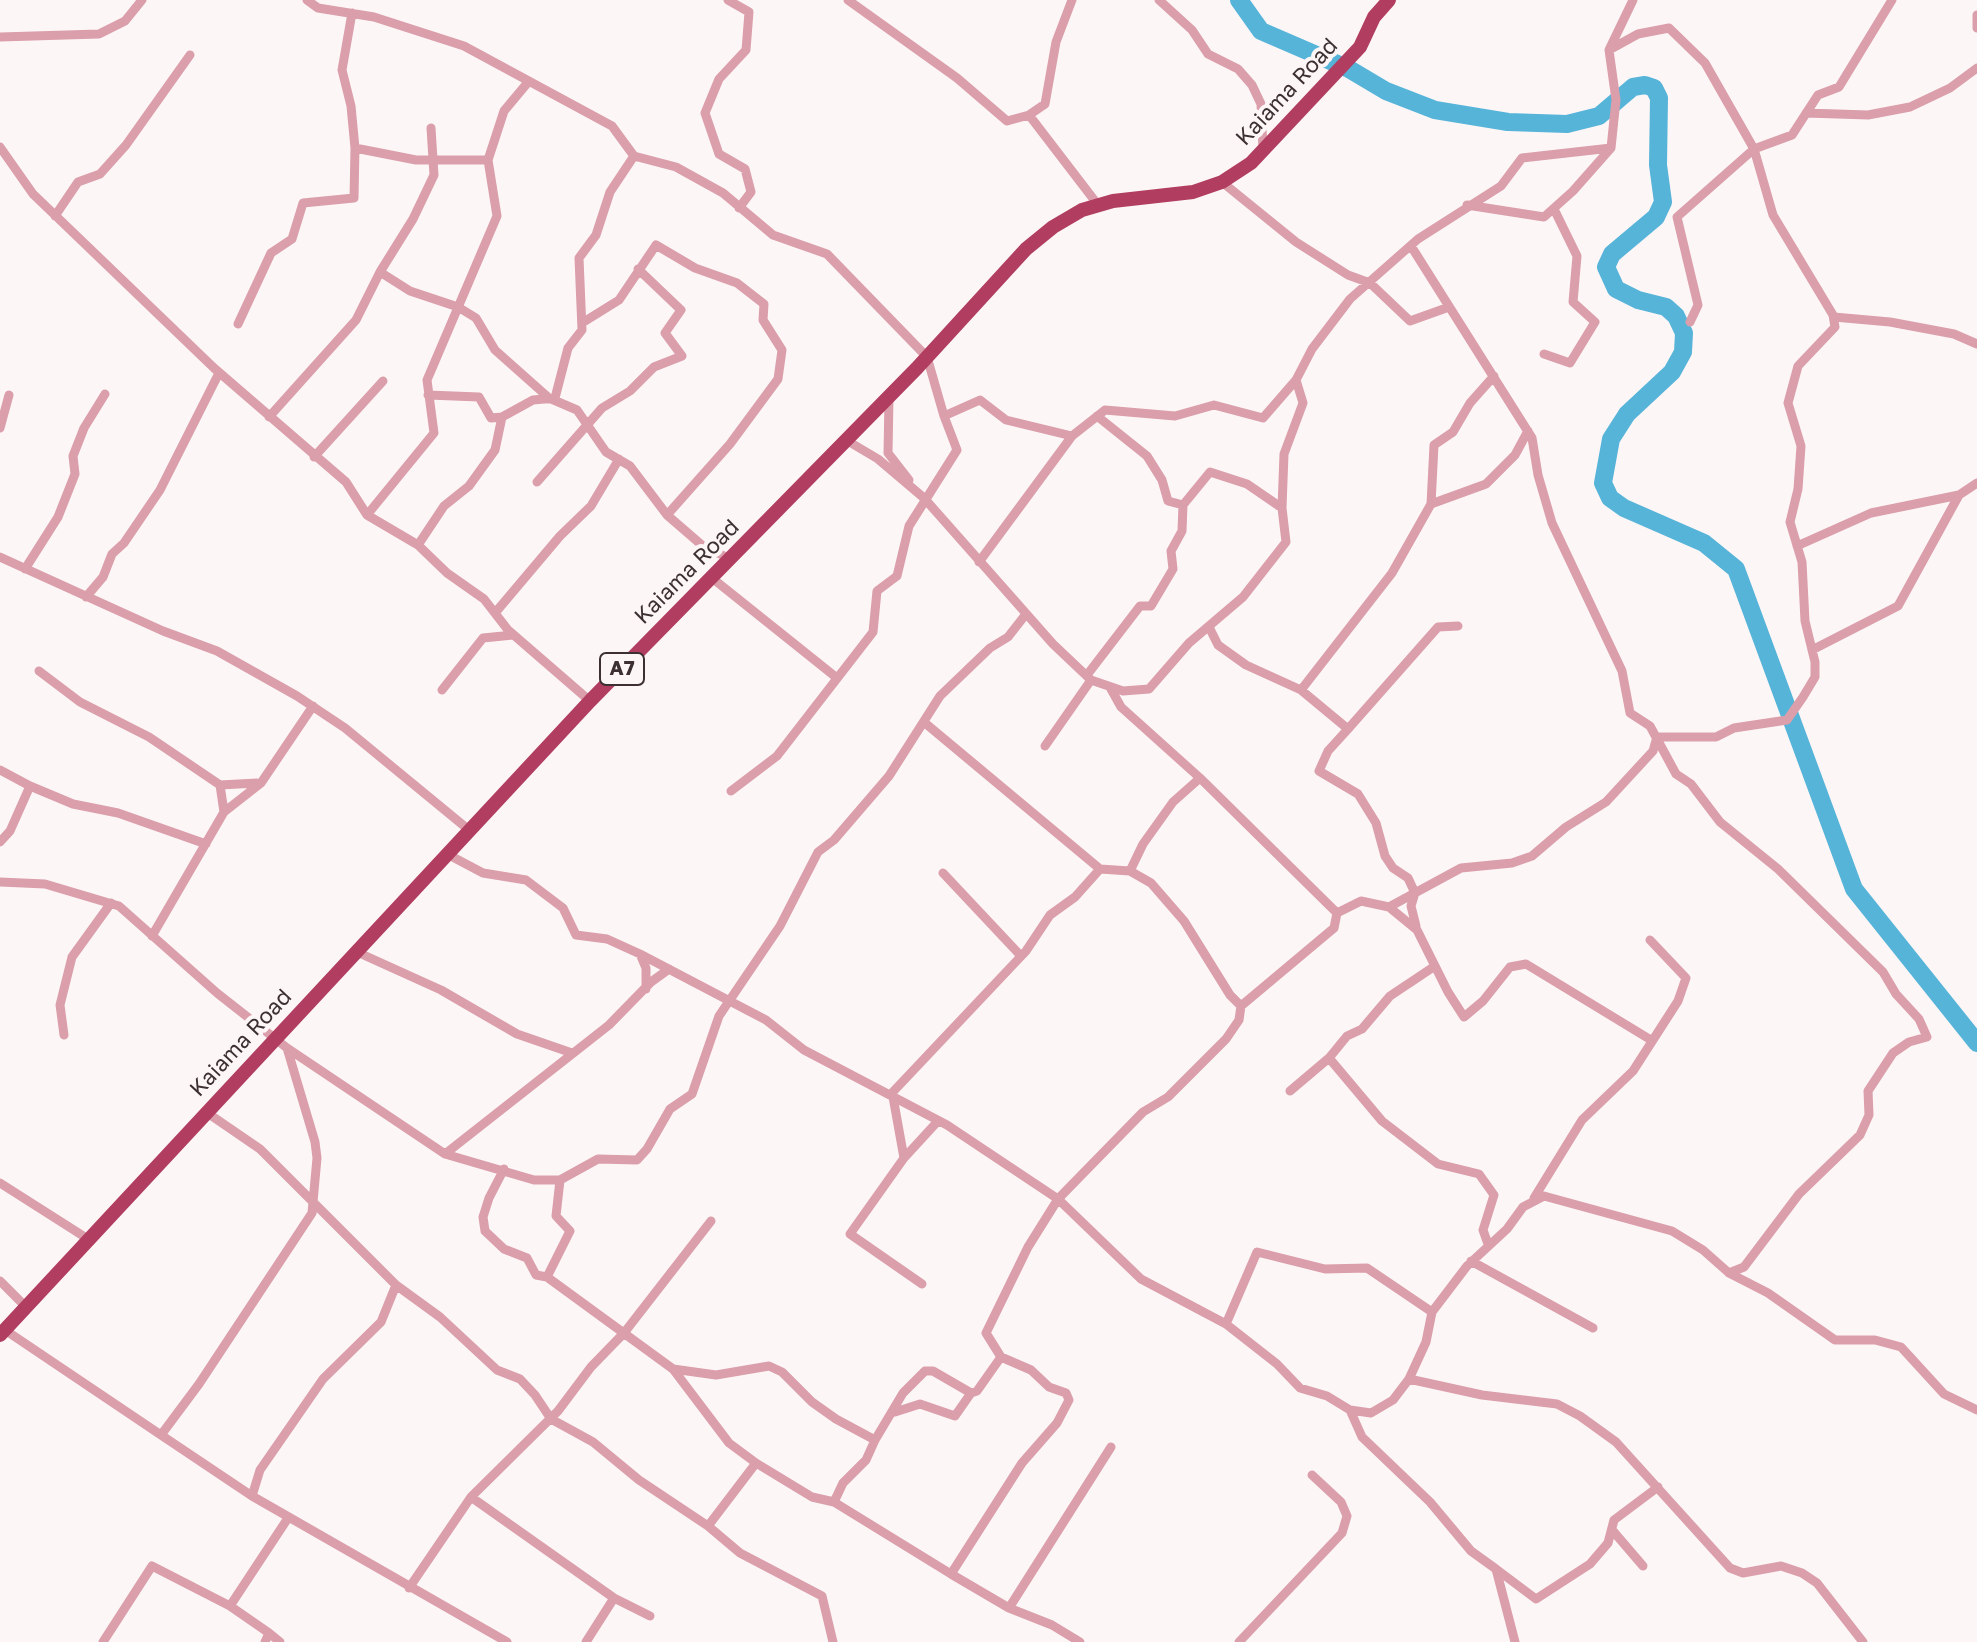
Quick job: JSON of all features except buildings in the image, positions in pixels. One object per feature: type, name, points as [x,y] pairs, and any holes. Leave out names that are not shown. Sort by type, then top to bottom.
[{"type":"highway","name":"Kaiama Road","points":[[2,1332],[590,701],[889,397],[1026,249],[1069,217],[1098,205],[1176,195],[1222,182],[1263,153],[1360,47],[1374,17],[1389,0]]},
{"type":"street","points":[[0,37],[99,34],[125,21],[142,0]]},
{"type":"street","points":[[307,0],[318,8],[419,29],[464,46],[612,126],[634,156],[676,167],[723,193],[773,235],[827,254],[927,357],[957,450],[909,526],[897,576],[877,591],[873,632],[777,756],[731,791]]},
{"type":"street","points":[[728,0],[749,12],[746,50],[719,79],[705,113],[719,154],[745,169],[751,192],[739,208]]},
{"type":"street","points":[[848,0],[957,78],[1007,121],[1029,115],[1045,104],[1056,42],[1070,1]]},
{"type":"street","points":[[1159,0],[1192,30],[1208,54],[1238,69],[1252,85],[1261,104],[1263,153]]},
{"type":"street","points":[[1467,205],[1544,217],[1611,148],[1616,100],[1609,50],[1633,0]]},
{"type":"street","points":[[1690,322],[1698,305],[1677,217],[1754,149],[1792,135],[1818,95],[1839,87],[1892,0]]},
{"type":"street","points":[[238,324],[271,253],[292,239],[303,203],[354,198],[355,148],[351,106],[342,70],[352,13]]},
{"type":"street","points":[[1977,15],[1977,28]]},
{"type":"street","points":[[1609,50],[1638,34],[1669,28],[1705,63],[1754,149],[1773,215],[1834,317],[1835,327],[1798,366],[1788,403],[1801,446],[1798,489],[1790,522],[1802,562],[1805,621],[1815,677],[1787,720],[1734,728],[1716,737],[1657,737]]},
{"type":"street","points":[[55,216],[78,182],[100,174],[126,145],[190,55]]},
{"type":"street","points":[[1806,113],[1868,115],[1910,107],[1950,88],[1977,68]]},
{"type":"street","points":[[367,515],[434,433],[427,380],[497,216],[488,160],[504,111],[529,81]]},
{"type":"street","points":[[1029,115],[1098,205]]},
{"type":"street","points":[[269,417],[356,320],[380,272],[413,219],[434,175],[431,128]]},
{"type":"street","points":[[0,147],[33,194],[219,373],[346,482],[367,515],[418,545],[447,573],[484,599],[513,635],[590,701]]},
{"type":"street","points":[[355,148],[416,160],[488,160]]},
{"type":"street","points":[[979,562],[1072,436],[1105,410],[1175,416],[1214,405],[1263,418],[1296,380],[1312,349],[1350,299],[1411,246],[1467,205],[1501,186],[1522,158],[1611,148]]},
{"type":"street","points":[[428,395],[479,397],[491,418],[502,417],[533,400],[555,398],[568,348],[582,330],[579,258],[596,235],[610,192],[634,156]]},
{"type":"street","points":[[1222,182],[1296,242],[1348,275],[1370,283],[1410,321],[1449,307]]},
{"type":"street","points":[[1544,354],[1570,363],[1595,322],[1573,302],[1577,256],[1554,209]]},
{"type":"street","points":[[582,323],[619,300],[656,245],[695,268],[737,283],[764,304],[763,320],[782,350],[778,379],[730,444],[667,515]]},
{"type":"street","points":[[1411,246],[1528,431],[1552,523],[1622,671],[1630,713],[1650,726],[1676,774],[1691,784],[1720,822],[1778,869],[1872,961],[1919,1019],[1927,1037],[1909,1042],[1893,1053],[1868,1091],[1869,1115],[1860,1135],[1799,1194],[1744,1267],[1729,1273]]},
{"type":"street","points":[[537,482],[589,427],[602,408],[630,391],[654,367],[682,356],[665,333],[681,310],[638,269]]},
{"type":"street","points":[[380,272],[410,291],[458,307],[476,318],[495,350],[549,398],[577,410],[606,452],[630,466],[667,515],[704,547],[731,559]]},
{"type":"street","points":[[1834,317],[1890,322],[1954,334],[1977,344]]},
{"type":"street","points":[[86,597],[103,577],[112,554],[124,543],[160,490],[219,373]]},
{"type":"street","points":[[1301,690],[1392,573],[1431,504],[1434,445],[1453,432],[1470,403],[1494,376]]},
{"type":"street","points":[[889,397],[888,453],[979,562],[1053,644],[1089,677],[1111,689],[1149,689],[1189,643],[1210,629],[1253,586],[1286,542],[1282,508],[1284,454],[1303,403],[1296,380]]},
{"type":"street","points":[[314,457],[383,381]]},
{"type":"street","points":[[25,569],[69,492],[75,474],[73,456],[84,428],[105,394]]},
{"type":"street","points":[[0,428],[9,395]]},
{"type":"street","points":[[944,416],[980,400],[1006,420],[1072,436]]},
{"type":"street","points":[[1097,416],[1147,456],[1162,480],[1168,501],[1183,505]]},
{"type":"street","points":[[418,545],[444,506],[469,486],[495,450],[502,417]]},
{"type":"street","points":[[1431,504],[1486,484],[1515,455],[1528,431]]},
{"type":"street","points":[[846,440],[878,459],[924,498]]},
{"type":"street","points":[[495,613],[560,536],[591,506],[619,459]]},
{"type":"street","points":[[1045,746],[1140,606],[1151,606],[1173,569],[1171,551],[1182,531],[1183,505],[1210,472],[1247,484],[1282,508]]},
{"type":"street","points":[[1797,546],[1871,513],[1959,495],[1977,483]]},
{"type":"street","points":[[1812,650],[1898,606],[1959,495]]},
{"type":"street","points":[[0,557],[86,597],[217,651],[313,706],[469,830]]},
{"type":"street","points":[[712,578],[837,678]]},
{"type":"street","points":[[0,882],[45,884],[119,906],[287,1048],[445,1154],[534,1180],[560,1180],[598,1159],[637,1160],[670,1109],[692,1094],[715,1028],[780,926],[818,852],[834,840],[889,776],[940,696],[990,648],[1008,637],[1026,614]]},
{"type":"street","points":[[1458,626],[1438,627],[1328,751],[1319,771],[1358,794],[1376,823],[1385,856],[1393,868],[1408,878],[1415,893],[1411,906],[1417,930],[1464,1017],[1483,1001],[1510,967],[1526,964],[1651,1040]]},
{"type":"street","points":[[1210,629],[1218,645],[1246,665],[1301,690],[1348,729]]},
{"type":"street","points":[[442,690],[483,638],[513,635]]},
{"type":"street","points":[[39,671],[80,702],[149,737],[220,785],[261,783]]},
{"type":"street","points":[[1111,689],[1121,707],[1200,778],[1337,913]]},
{"type":"street","points":[[152,936],[224,812],[261,783],[313,706]]},
{"type":"street","points":[[925,723],[1100,869],[1130,871],[1151,883],[1184,921],[1230,995],[1241,1006]]},
{"type":"street","points":[[1389,907],[1461,868],[1512,863],[1532,856],[1566,827],[1606,802],[1653,751],[1657,737]]},
{"type":"street","points":[[0,770],[73,804],[118,813],[206,844]]},
{"type":"street","points":[[1130,871],[1143,844],[1173,802],[1200,778]]},
{"type":"street","points":[[220,785],[224,812]]},
{"type":"street","points":[[0,842],[10,831],[30,786]]},
{"type":"street","points":[[447,854],[483,873],[526,880],[563,908],[576,935],[607,939],[640,954],[766,1020],[804,1050],[938,1121],[1058,1199],[1141,1279],[1226,1324],[1277,1364],[1300,1388],[1327,1396],[1350,1410],[1371,1413],[1393,1400],[1409,1379],[1426,1342],[1432,1312],[1471,1261],[1534,1198],[1582,1120],[1633,1071],[1678,1001],[1686,978],[1650,940]]},
{"type":"street","points":[[891,1096],[1021,956],[1050,915],[1075,897],[1100,869]]},
{"type":"street","points":[[943,873],[1021,956]]},
{"type":"street","points":[[1337,913],[1361,901],[1389,907],[1417,930]]},
{"type":"street","points":[[64,1035],[60,1005],[72,957],[111,903]]},
{"type":"street","points":[[951,1574],[1022,1463],[1057,1423],[1069,1400],[1066,1393],[1049,1387],[1031,1370],[1001,1357],[986,1333],[1028,1247],[1058,1199],[1143,1112],[1168,1097],[1226,1039],[1239,1020],[1241,1006],[1334,928],[1337,913]]},
{"type":"street","points":[[357,952],[441,990],[517,1034],[572,1053]]},
{"type":"street","points":[[640,954],[646,968],[646,989]]},
{"type":"street","points":[[1290,1091],[1329,1058],[1347,1036],[1362,1029],[1390,996],[1435,966]]},
{"type":"street","points":[[445,1154],[632,1005],[669,969]]},
{"type":"street","points":[[161,1435],[199,1384],[308,1220],[313,1205],[315,1142],[287,1048]]},
{"type":"street","points":[[1329,1058],[1382,1121],[1438,1164],[1479,1174],[1494,1195],[1483,1230],[1488,1244]]},
{"type":"street","points":[[891,1096],[904,1158]]},
{"type":"street","points":[[206,1112],[260,1149],[396,1285],[449,1324],[497,1370],[520,1379],[551,1419],[593,1442],[639,1480],[708,1526],[740,1553],[822,1596],[833,1642]]},
{"type":"street","points":[[922,1284],[850,1234],[904,1158],[938,1121]]},
{"type":"street","points":[[504,1169],[483,1217],[485,1231],[504,1249],[527,1258],[536,1275],[547,1277],[673,1369],[729,1443],[812,1497],[834,1502],[1009,1608],[1052,1625],[1080,1642]]},
{"type":"street","points":[[547,1277],[570,1231],[556,1216],[560,1180]]},
{"type":"street","points":[[0,1183],[88,1239]]},
{"type":"street","points":[[1534,1198],[1544,1196],[1672,1231],[1703,1250],[1729,1273],[1768,1293],[1835,1340],[1875,1340],[1901,1347],[1944,1394],[1977,1410]]},
{"type":"street","points":[[409,1588],[471,1497],[551,1419],[591,1367],[624,1333],[711,1221]]},
{"type":"street","points":[[1226,1324],[1257,1252],[1325,1269],[1367,1268],[1432,1312]]},
{"type":"street","points":[[1471,1261],[1593,1328]]},
{"type":"street","points":[[0,1281],[26,1307]]},
{"type":"street","points":[[252,1496],[260,1470],[323,1379],[381,1322],[396,1285]]},
{"type":"street","points":[[2,1332],[252,1496],[507,1642]]},
{"type":"street","points":[[894,1412],[920,1404],[955,1416],[1001,1357]]},
{"type":"street","points":[[673,1369],[716,1375],[769,1366],[782,1372],[812,1402],[836,1419],[875,1440]]},
{"type":"street","points":[[834,1502],[843,1483],[866,1460],[903,1393],[925,1371],[933,1371],[971,1393]]},
{"type":"street","points":[[1409,1379],[1482,1395],[1557,1404],[1616,1442],[1730,1568],[1743,1573],[1781,1566],[1802,1573],[1817,1583],[1863,1642]]},
{"type":"street","points":[[1350,1410],[1362,1437],[1430,1502],[1471,1551],[1536,1599],[1590,1564],[1613,1531],[1614,1520],[1658,1487]]},
{"type":"street","points":[[1009,1608],[1111,1447]]},
{"type":"street","points":[[708,1526],[756,1463]]},
{"type":"street","points":[[1239,1642],[1342,1533],[1347,1516],[1341,1502],[1312,1475]]},
{"type":"street","points":[[471,1497],[614,1598],[650,1616]]},
{"type":"street","points":[[230,1606],[288,1518]]},
{"type":"street","points":[[1613,1531],[1643,1566]]},
{"type":"street","points":[[103,1642],[152,1566],[230,1606],[267,1638],[280,1642]]},
{"type":"street","points":[[1496,1569],[1515,1642]]},
{"type":"street","points":[[586,1642],[614,1598]]},
{"type":"waterway","points":[[1239,0],[1261,31],[1349,69],[1386,91],[1435,110],[1508,122],[1567,124],[1599,116],[1633,87],[1645,85],[1654,88],[1659,98],[1658,165],[1663,202],[1656,217],[1612,254],[1606,267],[1616,289],[1638,300],[1666,307],[1676,316],[1684,333],[1683,352],[1672,372],[1627,414],[1611,439],[1603,483],[1610,498],[1624,508],[1704,543],[1736,569],[1854,889],[1977,1043]]}]
